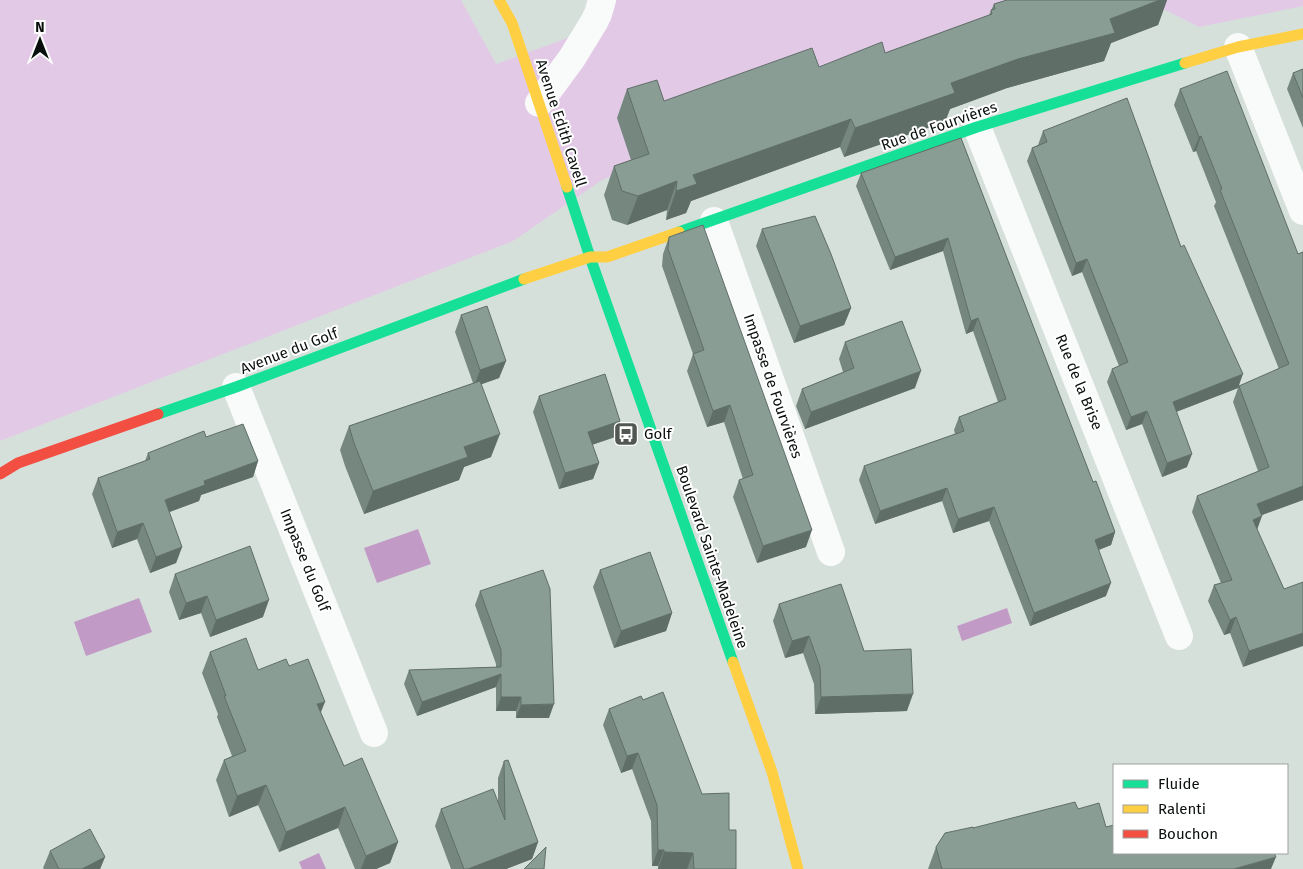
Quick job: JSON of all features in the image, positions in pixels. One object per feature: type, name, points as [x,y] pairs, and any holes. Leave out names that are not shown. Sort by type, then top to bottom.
[{"type":"street","name":"Avenue Edith Cavell","points":[[499,0],[512,23],[590,257]]},
{"type":"street","points":[[539,103],[572,58],[594,22],[602,0]]},
{"type":"street","name":"Rue de Fourvières","points":[[590,257],[607,257],[978,127],[1238,47],[1303,34]]},
{"type":"street","points":[[1238,47],[1303,211]]},
{"type":"street","name":"Rue de la Brise","points":[[978,127],[1179,636]]},
{"type":"street","name":"Impasse de Fourvières","points":[[714,221],[831,552]]},
{"type":"street","name":"Avenue du Golf","points":[[0,474],[18,464],[236,386],[533,275],[590,257]]},
{"type":"street","name":"Boulevard Sainte-Madeleine","points":[[590,257],[772,772],[798,869]]},
{"type":"street","name":"Impasse du Golf","points":[[236,386],[374,733]]},
{"type":"shaded area","points":[[0,0],[461,0],[496,64],[609,23],[615,0],[1038,0],[602,180],[513,241],[0,441]]},
{"type":"shaded area","points":[[1145,0],[1303,0],[1303,6],[1199,27]]},
{"type":"shaded area","points":[[418,529],[431,564],[377,583],[364,548]]},
{"type":"shaded area","points":[[139,598],[152,632],[86,656],[74,622]]},
{"type":"shaded area","points":[[1007,608],[1012,623],[962,641],[957,626]]},
{"type":"shaded area","points":[[319,853],[326,869],[302,869],[299,862]]},
{"type":"building","points":[[1007,0],[1160,0],[1110,19],[1115,33],[1018,59],[951,83],[955,93],[855,128],[851,119],[693,175],[697,184],[676,191],[677,181],[638,196],[622,191],[614,166],[649,154],[627,89],[657,80],[664,101],[812,48],[819,67],[882,42],[885,53],[992,14],[991,10],[995,9],[994,4]]},
{"type":"building","points":[[1303,69],[1303,98],[1293,73]]},
{"type":"building","points":[[1227,71],[1298,254],[1303,252],[1303,486],[1257,504],[1262,516],[1253,520],[1284,589],[1303,582],[1303,633],[1249,651],[1236,617],[1230,620],[1214,585],[1232,580],[1197,496],[1269,467],[1239,386],[1289,364],[1220,190],[1222,189],[1201,136],[1199,137],[1180,89]]},
{"type":"building","points":[[1127,98],[1181,247],[1184,245],[1243,374],[1173,402],[1192,454],[1167,463],[1147,411],[1131,417],[1112,369],[1128,362],[1087,259],[1076,263],[1032,148],[1047,142],[1043,131]]},
{"type":"building","points":[[961,138],[1093,482],[1096,481],[1115,532],[1095,540],[1111,583],[1034,613],[994,507],[958,519],[947,488],[880,511],[864,466],[964,431],[959,417],[1006,399],[978,318],[971,321],[948,238],[895,257],[861,173]]},
{"type":"building","points":[[815,216],[851,308],[800,326],[762,229]]},
{"type":"building","points":[[703,225],[812,530],[763,546],[739,480],[753,475],[730,405],[713,411],[693,354],[704,350],[668,249],[669,237]]},
{"type":"building","points":[[487,306],[506,361],[480,370],[461,315]]},
{"type":"building","points":[[902,321],[921,371],[811,412],[802,389],[854,368],[845,342]]},
{"type":"building","points":[[605,374],[620,421],[588,432],[599,463],[565,473],[539,396]]},
{"type":"building","points":[[480,381],[500,434],[464,447],[468,457],[373,491],[349,426]]},
{"type":"building","points":[[243,424],[258,461],[204,481],[205,485],[165,500],[182,547],[156,557],[143,523],[117,532],[98,478],[150,459],[148,453],[204,431],[206,437]]},
{"type":"building","points":[[250,546],[269,600],[216,620],[207,596],[186,603],[175,574]]},
{"type":"building","points":[[650,552],[672,613],[621,631],[600,570]]},
{"type":"building","points":[[543,570],[550,589],[554,704],[521,705],[521,697],[501,697],[501,674],[422,702],[409,670],[501,667],[501,650],[480,591]]},
{"type":"building","points":[[841,584],[864,651],[911,649],[913,694],[821,697],[820,667],[809,636],[792,641],[779,604]]},
{"type":"building","points":[[246,638],[258,670],[286,659],[289,666],[308,659],[325,702],[317,704],[344,766],[362,758],[398,842],[366,856],[345,807],[286,832],[266,785],[237,796],[224,760],[246,751],[224,696],[226,696],[210,652]]},
{"type":"building","points":[[663,692],[702,794],[729,793],[729,830],[736,830],[736,869],[694,869],[693,853],[658,850],[657,805],[638,753],[627,756],[609,709],[641,696],[643,700]]},
{"type":"building","points":[[508,760],[538,842],[464,869],[441,809],[493,789],[505,820],[504,761]]},
{"type":"building","points":[[1075,802],[1078,809],[1099,803],[1106,827],[1113,825],[1113,854],[1274,854],[1276,857],[1234,869],[942,869],[936,847],[945,833],[973,828]]},
{"type":"building","points":[[90,829],[105,857],[82,869],[59,869],[50,851]]},
{"type":"building","points":[[546,847],[544,869],[524,869]]},
{"type":"traffic: fast","points":[[679,232],[977,127],[1185,63]]},
{"type":"traffic: fast","points":[[567,187],[733,662]]},
{"type":"traffic: fast","points":[[158,414],[236,387],[524,279]]},
{"type":"traffic: slow","points":[[499,0],[512,23],[567,187]]},
{"type":"traffic: slow","points":[[1185,63],[1238,47],[1303,34]]},
{"type":"traffic: slow","points":[[524,279],[590,257],[607,257],[679,232]]},
{"type":"traffic: slow","points":[[733,662],[772,772],[798,869]]},
{"type":"traffic: jam","points":[[0,474],[18,463],[158,414]]},
{"type":"place","name":"Golf","points":[[626,434]]}]
